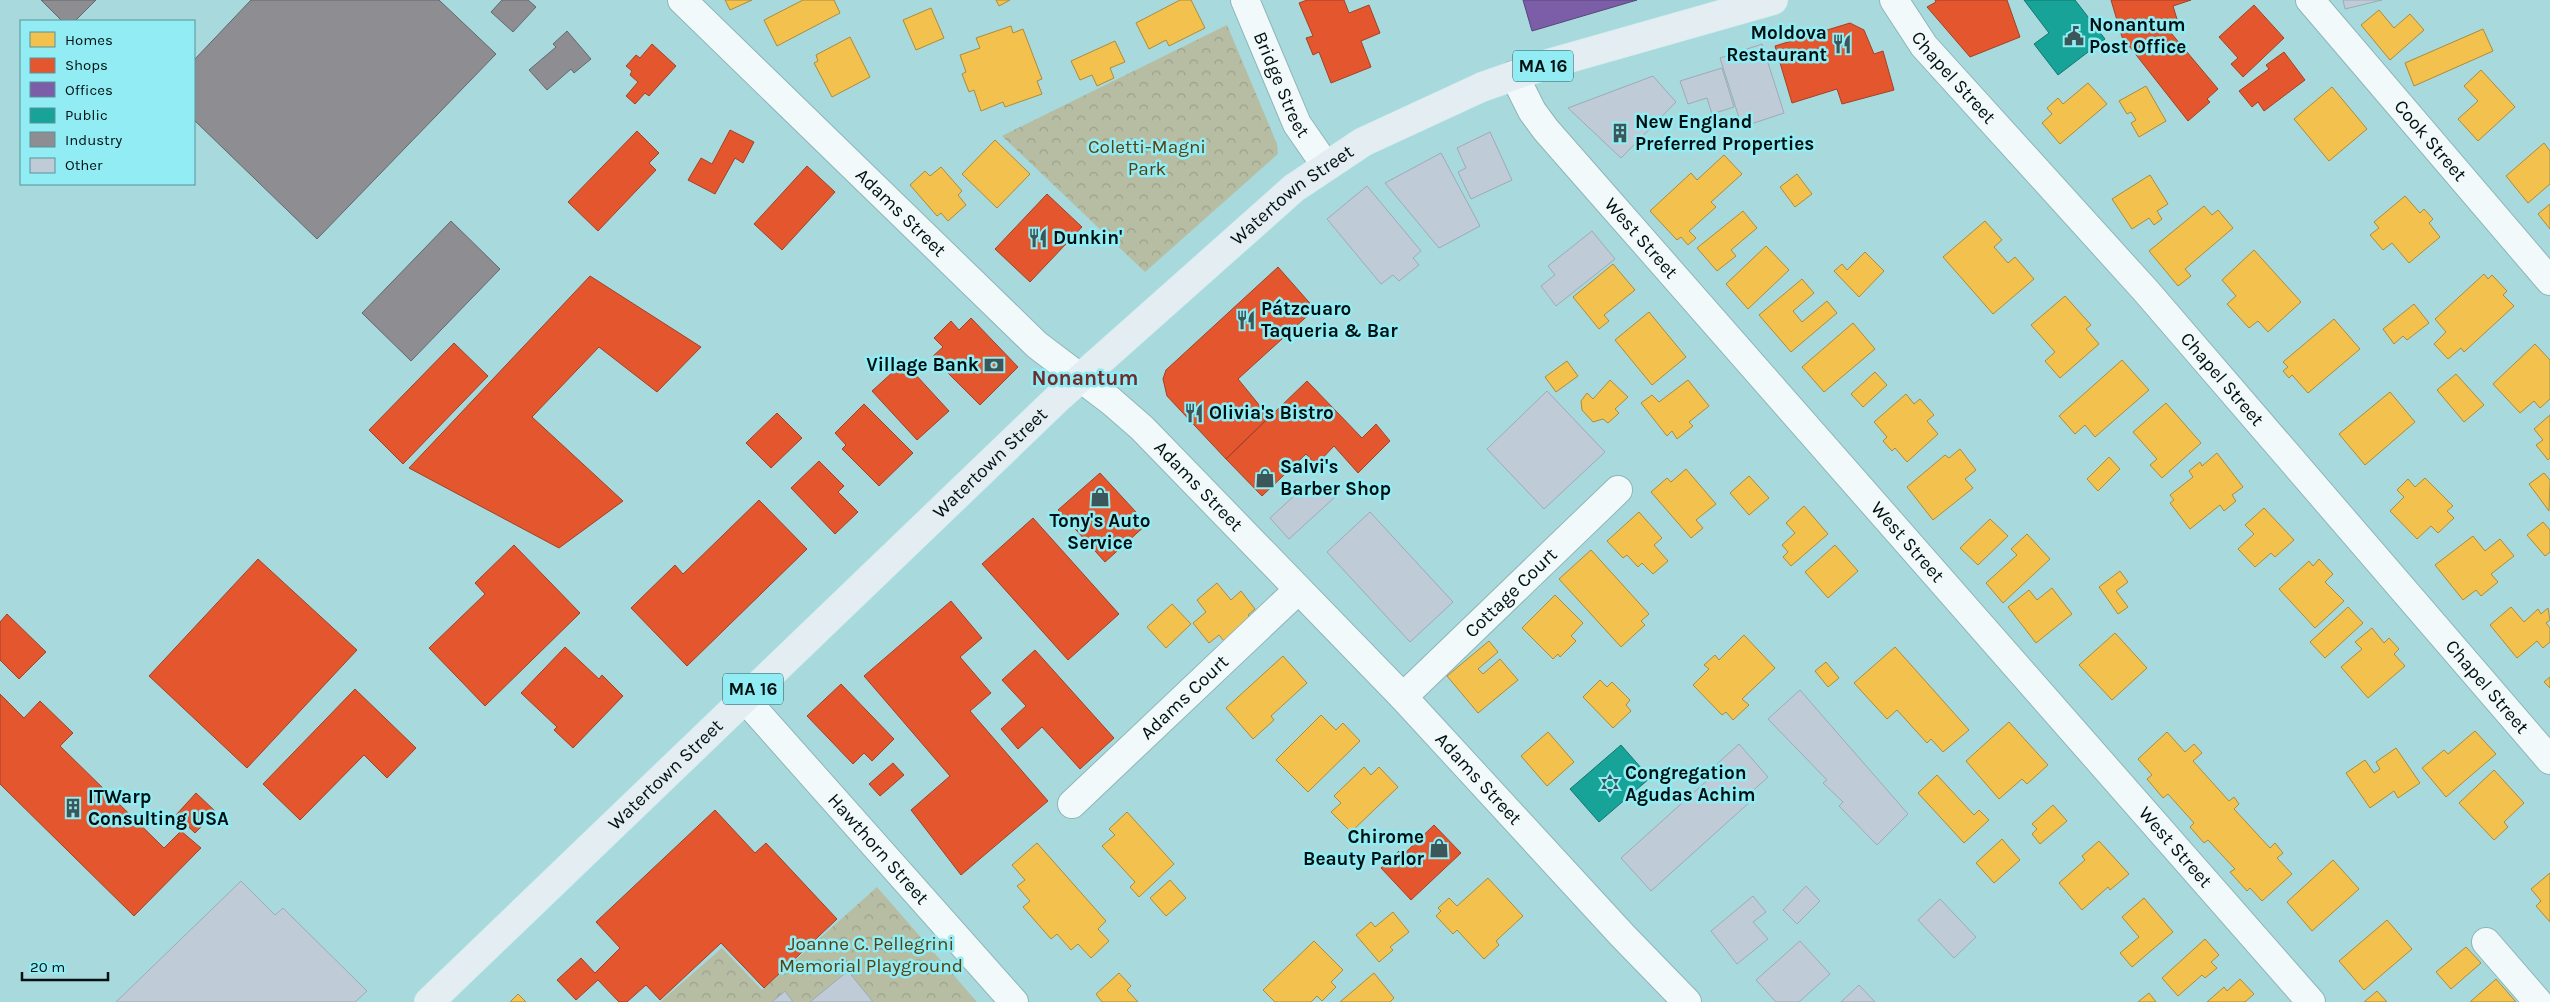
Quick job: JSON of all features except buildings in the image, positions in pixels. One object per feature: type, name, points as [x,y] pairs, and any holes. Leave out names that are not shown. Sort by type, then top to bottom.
[{"type":"main road","name":"Watertown Street","points":[[429,1002],[1078,379],[1266,212],[1326,166],[1363,142],[1482,87],[1514,75],[1773,0]]},
{"type":"street","name":"Adams Street","points":[[682,0],[1037,345],[1142,428],[1403,697],[1622,936],[1687,1002]]},
{"type":"street","name":"Bridge Street","points":[[1245,0],[1297,124],[1326,166]]},
{"type":"street","name":"Chapel Street","points":[[1894,0],[1924,46],[2146,291],[2550,760]]},
{"type":"street","name":"Cook Street","points":[[2310,0],[2550,282]]},
{"type":"street","name":"West Street","points":[[1514,75],[1529,105],[1546,130],[2311,1002]]},
{"type":"street","name":"Cottage Court","points":[[1403,697],[1618,490]]},
{"type":"street","name":"Adams Court","points":[[1072,804],[1298,590]]},
{"type":"street","name":"Hawthorn Street","points":[[744,698],[1014,1002]]},
{"type":"street","points":[[2486,942],[2538,1002]]},
{"type":"green space","name":"Coletti-Magni Park","points":[[1227,25],[1277,144],[1278,154],[1145,272],[1002,136]]},
{"type":"green space","name":"Joanne C. Pellegrini Memorial Playground","points":[[877,887],[977,1002],[660,1002],[722,948],[762,990]]},
{"type":"place","name":"Nonantum Post Office","points":[[2074,36]]},
{"type":"place","name":"Moldova Restaurant","points":[[1842,44]]},
{"type":"place","name":"New England Preferred Properties","points":[[1620,133]]},
{"type":"place","name":"Dunkin'","points":[[1038,238]]},
{"type":"place","name":"Pátzcuaro Taqueria & Bar","points":[[1246,320]]},
{"type":"place","name":"Village Bank","points":[[994,365]]},
{"type":"place","name":"Olivia's Bistro","points":[[1194,413]]},
{"type":"place","name":"Salvi's Barber Shop","points":[[1265,478]]},
{"type":"place","name":"Tony's Auto Service","points":[[1100,497]]},
{"type":"place","name":"Congregation Agudas Achim","points":[[1610,784]]},
{"type":"place","name":"ITWarp Consulting USA","points":[[73,808]]},
{"type":"place","name":"Chirome Beauty Parlor","points":[[1439,848]]},
{"type":"district","name":"Nonantum","points":[[1085,378]]}]
